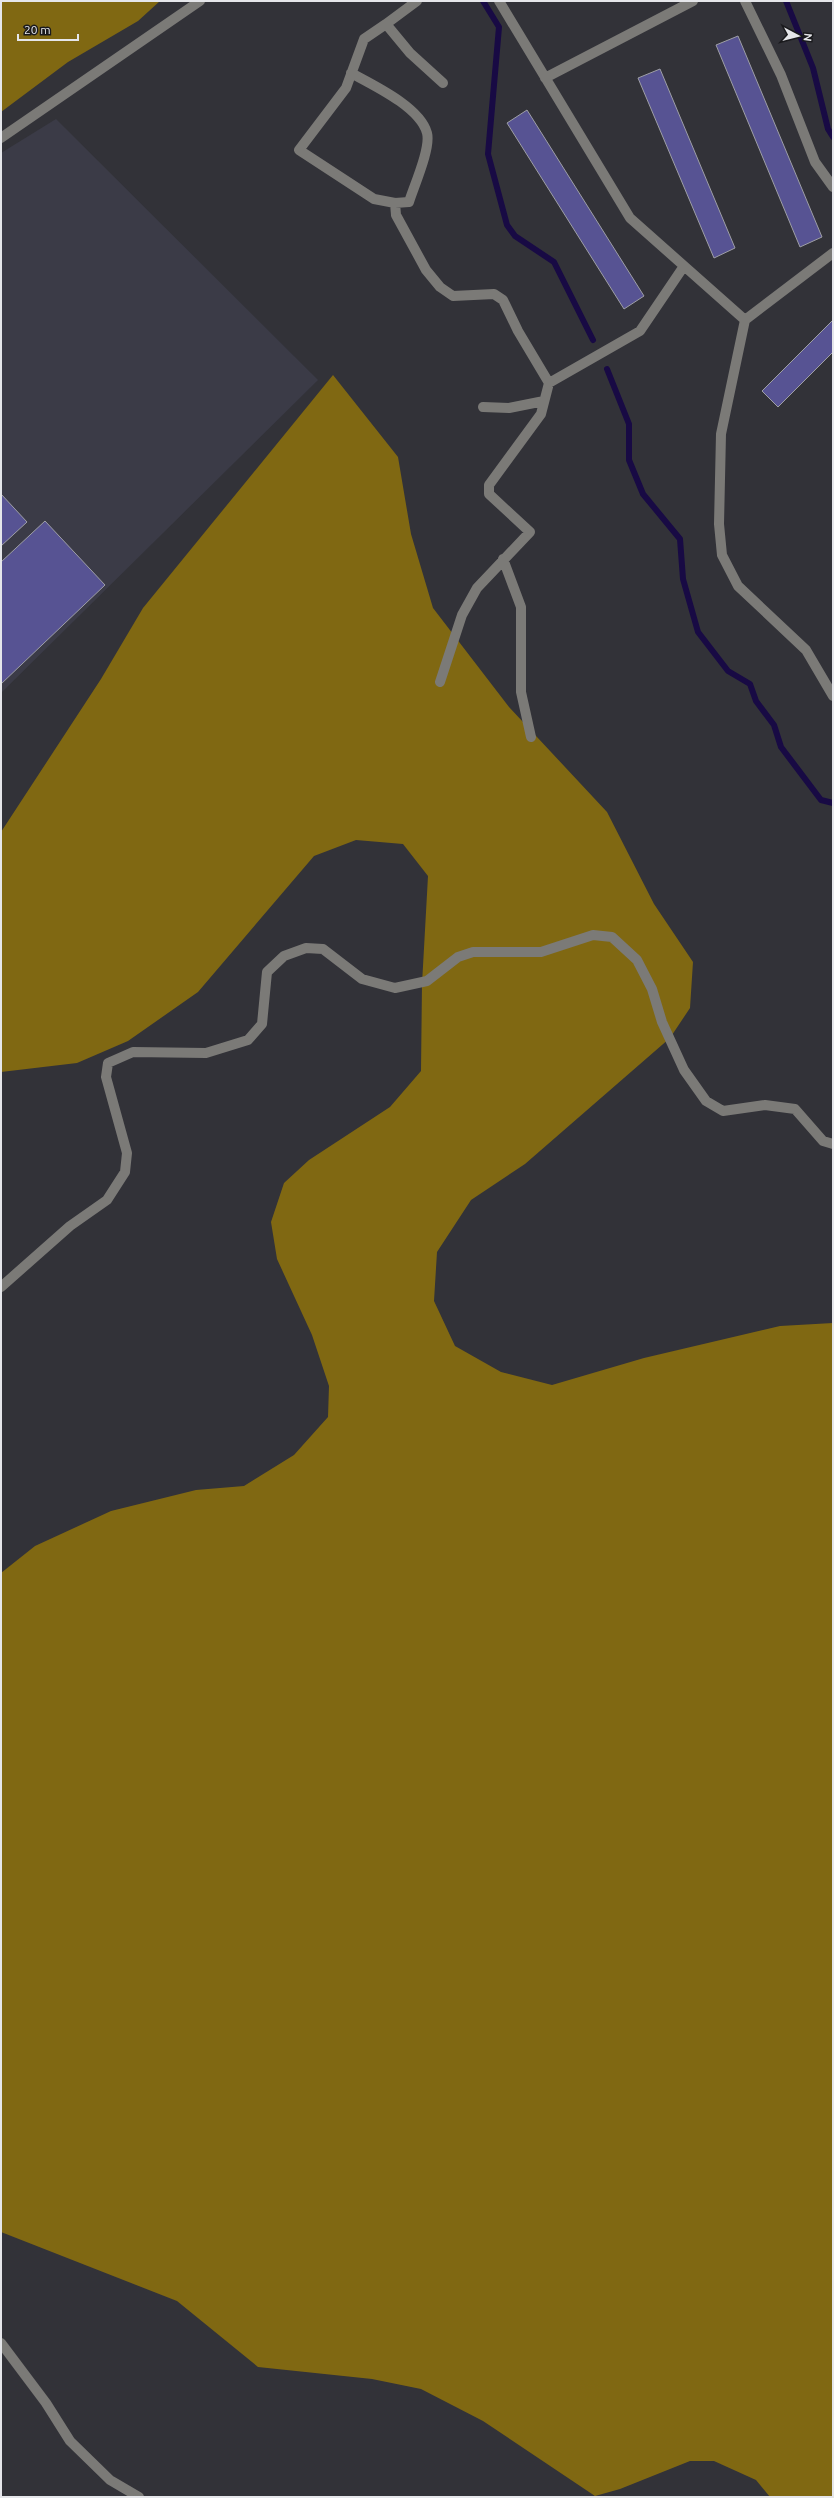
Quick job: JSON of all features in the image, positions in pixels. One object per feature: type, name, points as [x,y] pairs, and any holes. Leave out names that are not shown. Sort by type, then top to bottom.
[{"type":"street","points":[[1,138],[200,1]]},
{"type":"street","points":[[351,73],[406,107],[421,121],[428,134],[426,149],[409,202],[395,203],[374,199],[299,150],[346,88],[351,73],[364,39],[417,1]]},
{"type":"street","points":[[499,1],[630,218],[745,320]]},
{"type":"street","points":[[545,78],[693,1]]},
{"type":"street","points":[[745,1],[781,75],[815,162],[833,187]]},
{"type":"street","points":[[386,24],[410,53],[443,83]]},
{"type":"street","points":[[395,203],[396,215],[426,270],[440,287],[453,296],[494,294],[503,300],[518,331],[549,383]]},
{"type":"street","points":[[833,253],[745,320],[721,434],[719,524],[722,555],[738,586],[806,650],[833,696]]},
{"type":"street","points":[[440,682],[462,615],[477,588],[530,532],[489,494],[489,486],[540,414],[549,383],[640,331],[684,266]]},
{"type":"street","points":[[483,407],[509,408],[544,401]]},
{"type":"street","points":[[503,559],[521,607],[521,692],[530,737]]},
{"type":"street","points":[[1,1287],[70,1226],[106,1200],[125,1172],[127,1153],[106,1078],[108,1063],[133,1052],[206,1053],[248,1040],[262,1024],[267,972],[284,956],[306,948],[323,949],[362,978],[395,988],[427,981],[458,958],[473,952],[541,952],[593,935],[612,937],[636,960],[652,989],[662,1022],[684,1070],[706,1100],[723,1110],[765,1105],[795,1109],[823,1141],[833,1144]]},
{"type":"street","points":[[1,2343],[46,2403],[70,2441],[110,2480],[139,2497]]},
{"type":"shaded area","points":[[1,1],[160,1],[138,21],[68,62],[1,112]]},
{"type":"shaded area","points":[[56,119],[318,380],[1,693],[1,153]]},
{"type":"shaded area","points":[[333,375],[398,457],[411,534],[433,608],[509,707],[607,812],[654,904],[693,962],[690,1008],[670,1038],[525,1164],[471,1200],[437,1252],[434,1301],[455,1346],[501,1372],[552,1385],[644,1358],[780,1326],[833,1323],[833,2497],[770,2497],[756,2480],[714,2461],[690,2461],[620,2489],[595,2496],[483,2421],[421,2389],[372,2379],[258,2367],[177,2301],[1,2232],[1,1573],[35,1546],[111,1511],[196,1490],[244,1486],[294,1455],[328,1417],[329,1386],[312,1335],[277,1259],[271,1222],[284,1183],[309,1160],[390,1107],[421,1071],[422,984],[428,876],[403,844],[356,840],[314,856],[198,992],[128,1041],[77,1063],[1,1072],[1,832],[101,679],[143,608]]},
{"type":"building","points":[[738,36],[822,237],[800,247],[716,45]]},
{"type":"building","points":[[660,69],[735,248],[714,258],[638,78]]},
{"type":"building","points":[[527,110],[644,296],[624,309],[507,123]]},
{"type":"building","points":[[833,320],[833,352],[778,407],[762,391]]},
{"type":"building","points":[[1,494],[27,522],[1,546]]},
{"type":"building","points":[[45,521],[105,585],[1,684],[1,562]]},
{"type":"waterway","points":[[483,1],[499,27],[488,154],[507,225],[515,236],[554,262],[593,340]]},
{"type":"waterway","points":[[786,1],[813,68],[828,129],[833,137]]},
{"type":"waterway","points":[[607,369],[629,424],[629,460],[643,494],[680,539],[683,579],[698,632],[728,671],[750,684],[756,701],[774,725],[781,747],[821,800],[833,803]]}]
